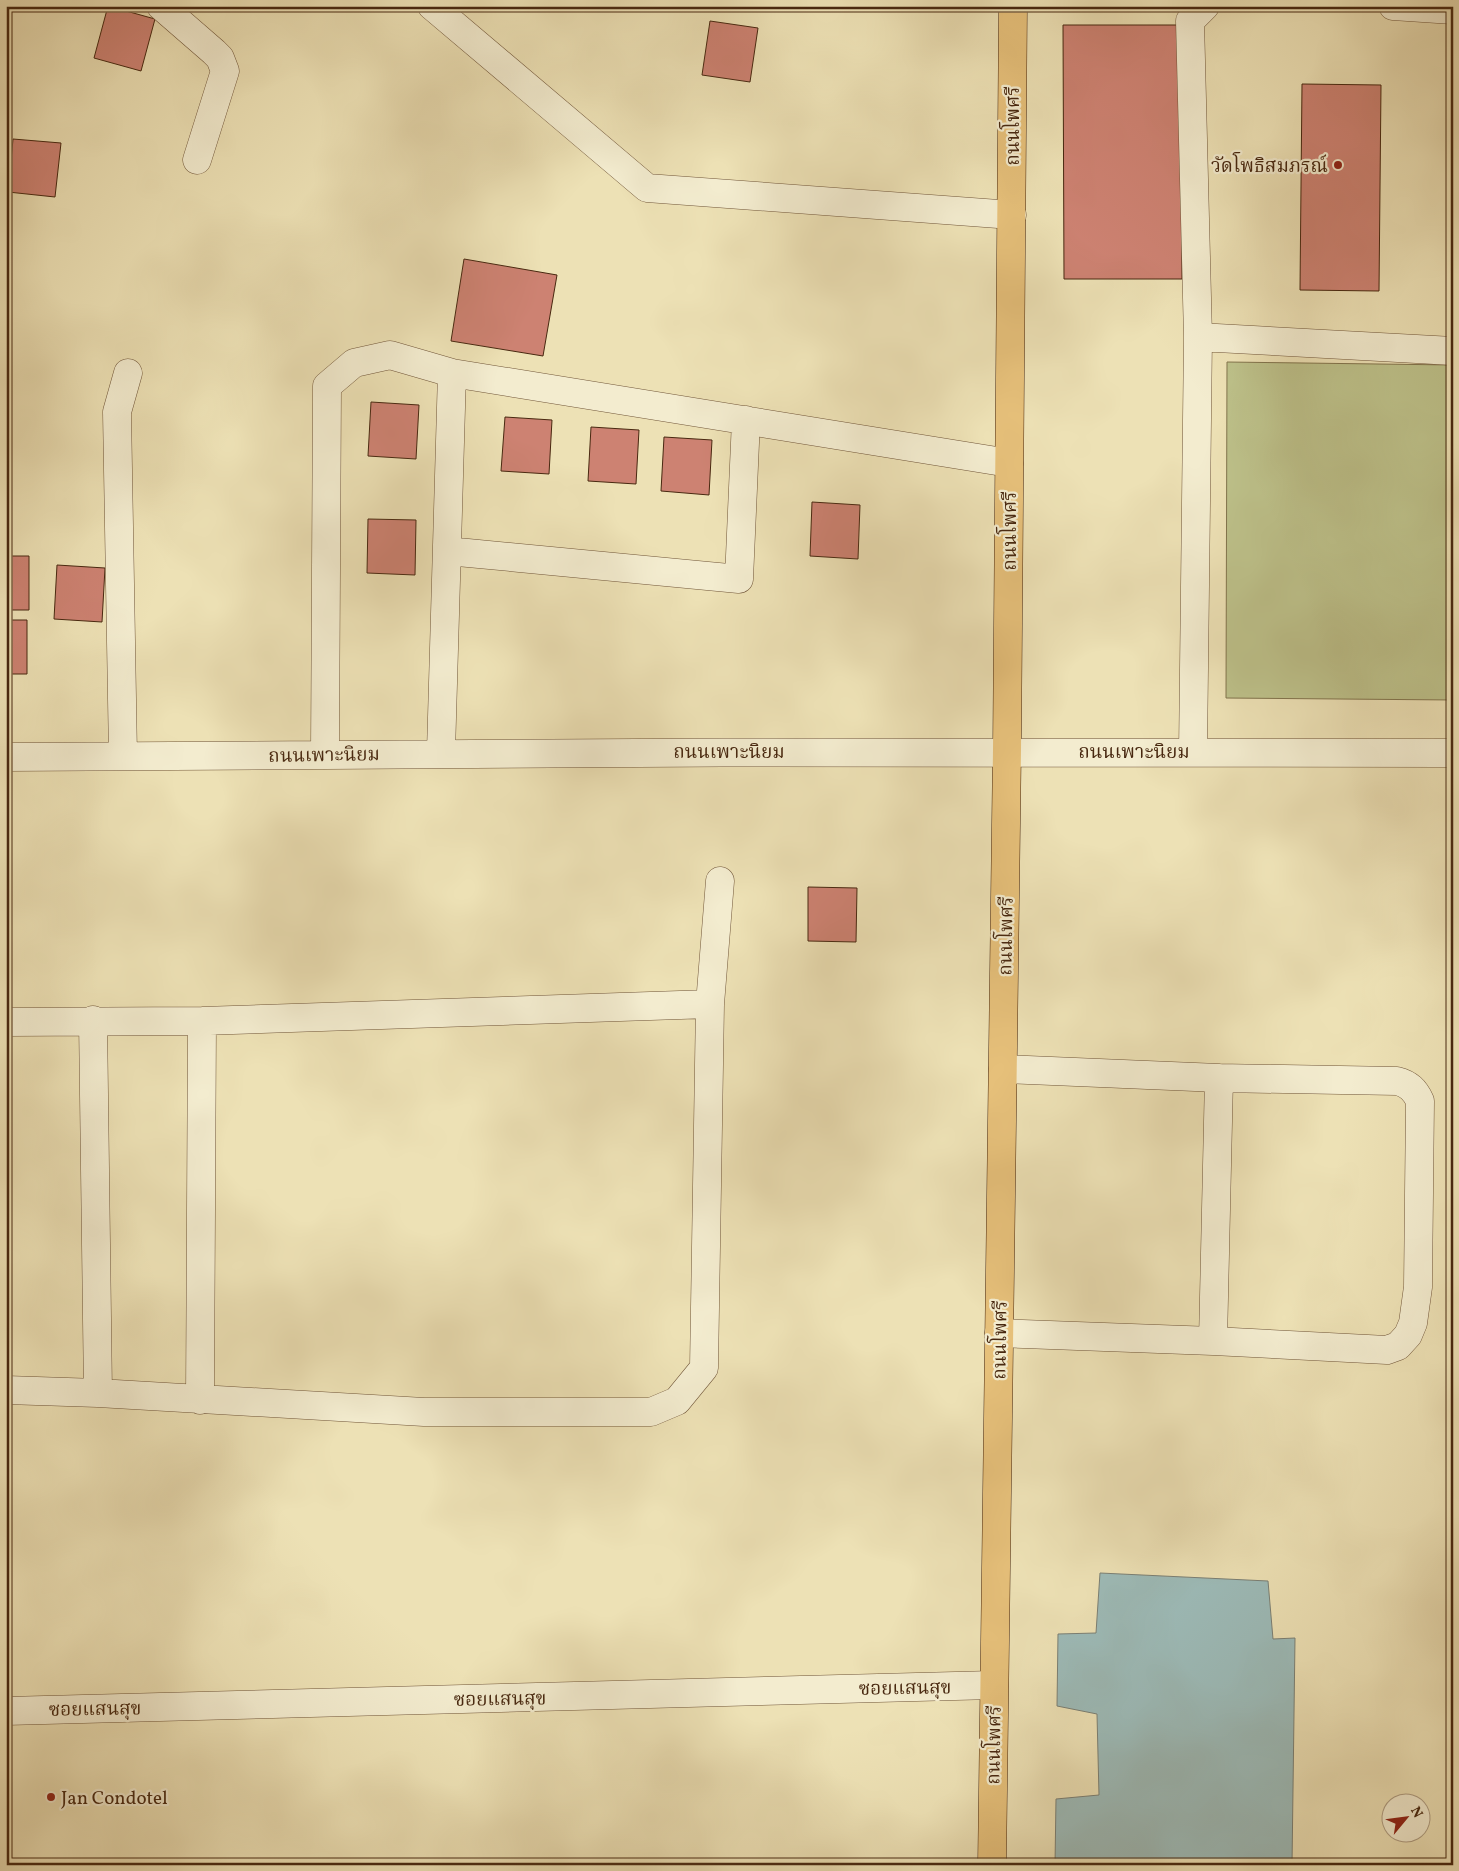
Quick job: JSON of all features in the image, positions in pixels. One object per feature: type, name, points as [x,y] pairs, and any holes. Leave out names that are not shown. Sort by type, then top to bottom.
[{"type":"main road","name":"ถนนโพศรี","points":[[992,1865],[1007,750],[1013,6]]},
{"type":"street","points":[[162,6],[214,52],[224,65],[223,79],[197,160]]},
{"type":"street","points":[[432,6],[647,188],[1012,214]]},
{"type":"street","points":[[1193,752],[1198,337],[1190,21],[1205,6]]},
{"type":"street","points":[[1393,6],[1453,10]]},
{"type":"street","points":[[1198,337],[1453,351]]},
{"type":"street","points":[[324,754],[327,386],[354,363],[390,355],[452,373],[1010,463]]},
{"type":"street","points":[[123,756],[117,412],[128,372]]},
{"type":"street","points":[[442,752],[452,373]]},
{"type":"street","points":[[447,551],[739,579],[746,420]]},
{"type":"street","name":"ถนนเพาะนิยม","points":[[6,757],[442,752],[1007,750],[1453,753]]},
{"type":"street","points":[[6,1390],[98,1393],[200,1400],[454,1412],[651,1412],[677,1401],[704,1368],[710,1004],[720,881]]},
{"type":"street","points":[[6,1022],[93,1020],[202,1021],[710,1004]]},
{"type":"street","points":[[93,1020],[98,1393]]},
{"type":"street","points":[[200,1400],[202,1021]]},
{"type":"street","points":[[999,1333],[1213,1340],[1387,1350],[1398,1346],[1408,1335],[1413,1323],[1418,1287],[1420,1101],[1412,1088],[1406,1083],[1397,1081],[1219,1078],[1003,1070]]},
{"type":"street","points":[[1213,1340],[1219,1078]]},
{"type":"street","name":"ซอยแสนสุข","points":[[6,1711],[994,1685]]},
{"type":"green space","points":[[1227,362],[1453,365],[1453,700],[1226,698]]},
{"type":"water","points":[[1100,1573],[1268,1581],[1273,1639],[1295,1638],[1292,1865],[1055,1865],[1056,1799],[1099,1795],[1097,1714],[1057,1706],[1058,1634],[1096,1633]]},
{"type":"building","points":[[108,6],[155,19],[141,71],[94,58]]},
{"type":"building","points":[[710,21],[758,28],[750,82],[702,75]]},
{"type":"building","points":[[1063,25],[1182,25],[1182,279],[1064,279]]},
{"type":"building","points":[[1302,84],[1381,85],[1379,291],[1300,290]]},
{"type":"building","points":[[13,139],[61,143],[55,197],[8,192]]},
{"type":"building","points":[[464,259],[557,275],[543,356],[451,341]]},
{"type":"building","points":[[371,402],[419,405],[416,459],[368,456]]},
{"type":"building","points":[[505,417],[552,420],[549,474],[501,471]]},
{"type":"building","points":[[591,427],[639,430],[636,484],[588,481]]},
{"type":"building","points":[[664,437],[712,440],[709,495],[661,491]]},
{"type":"building","points":[[812,502],[860,505],[858,559],[810,556]]},
{"type":"building","points":[[368,519],[416,520],[415,575],[367,573]]},
{"type":"building","points":[[6,556],[29,556],[29,610],[6,610]]},
{"type":"building","points":[[57,565],[105,568],[102,622],[54,619]]},
{"type":"building","points":[[6,620],[27,620],[27,674],[6,674]]},
{"type":"building","points":[[808,887],[857,888],[856,942],[808,941]]},
{"type":"place","name":"วัดโพธิสมภรณ์","points":[[1338,165]]},
{"type":"place","name":"Jan Condotel","points":[[51,1797]]}]
